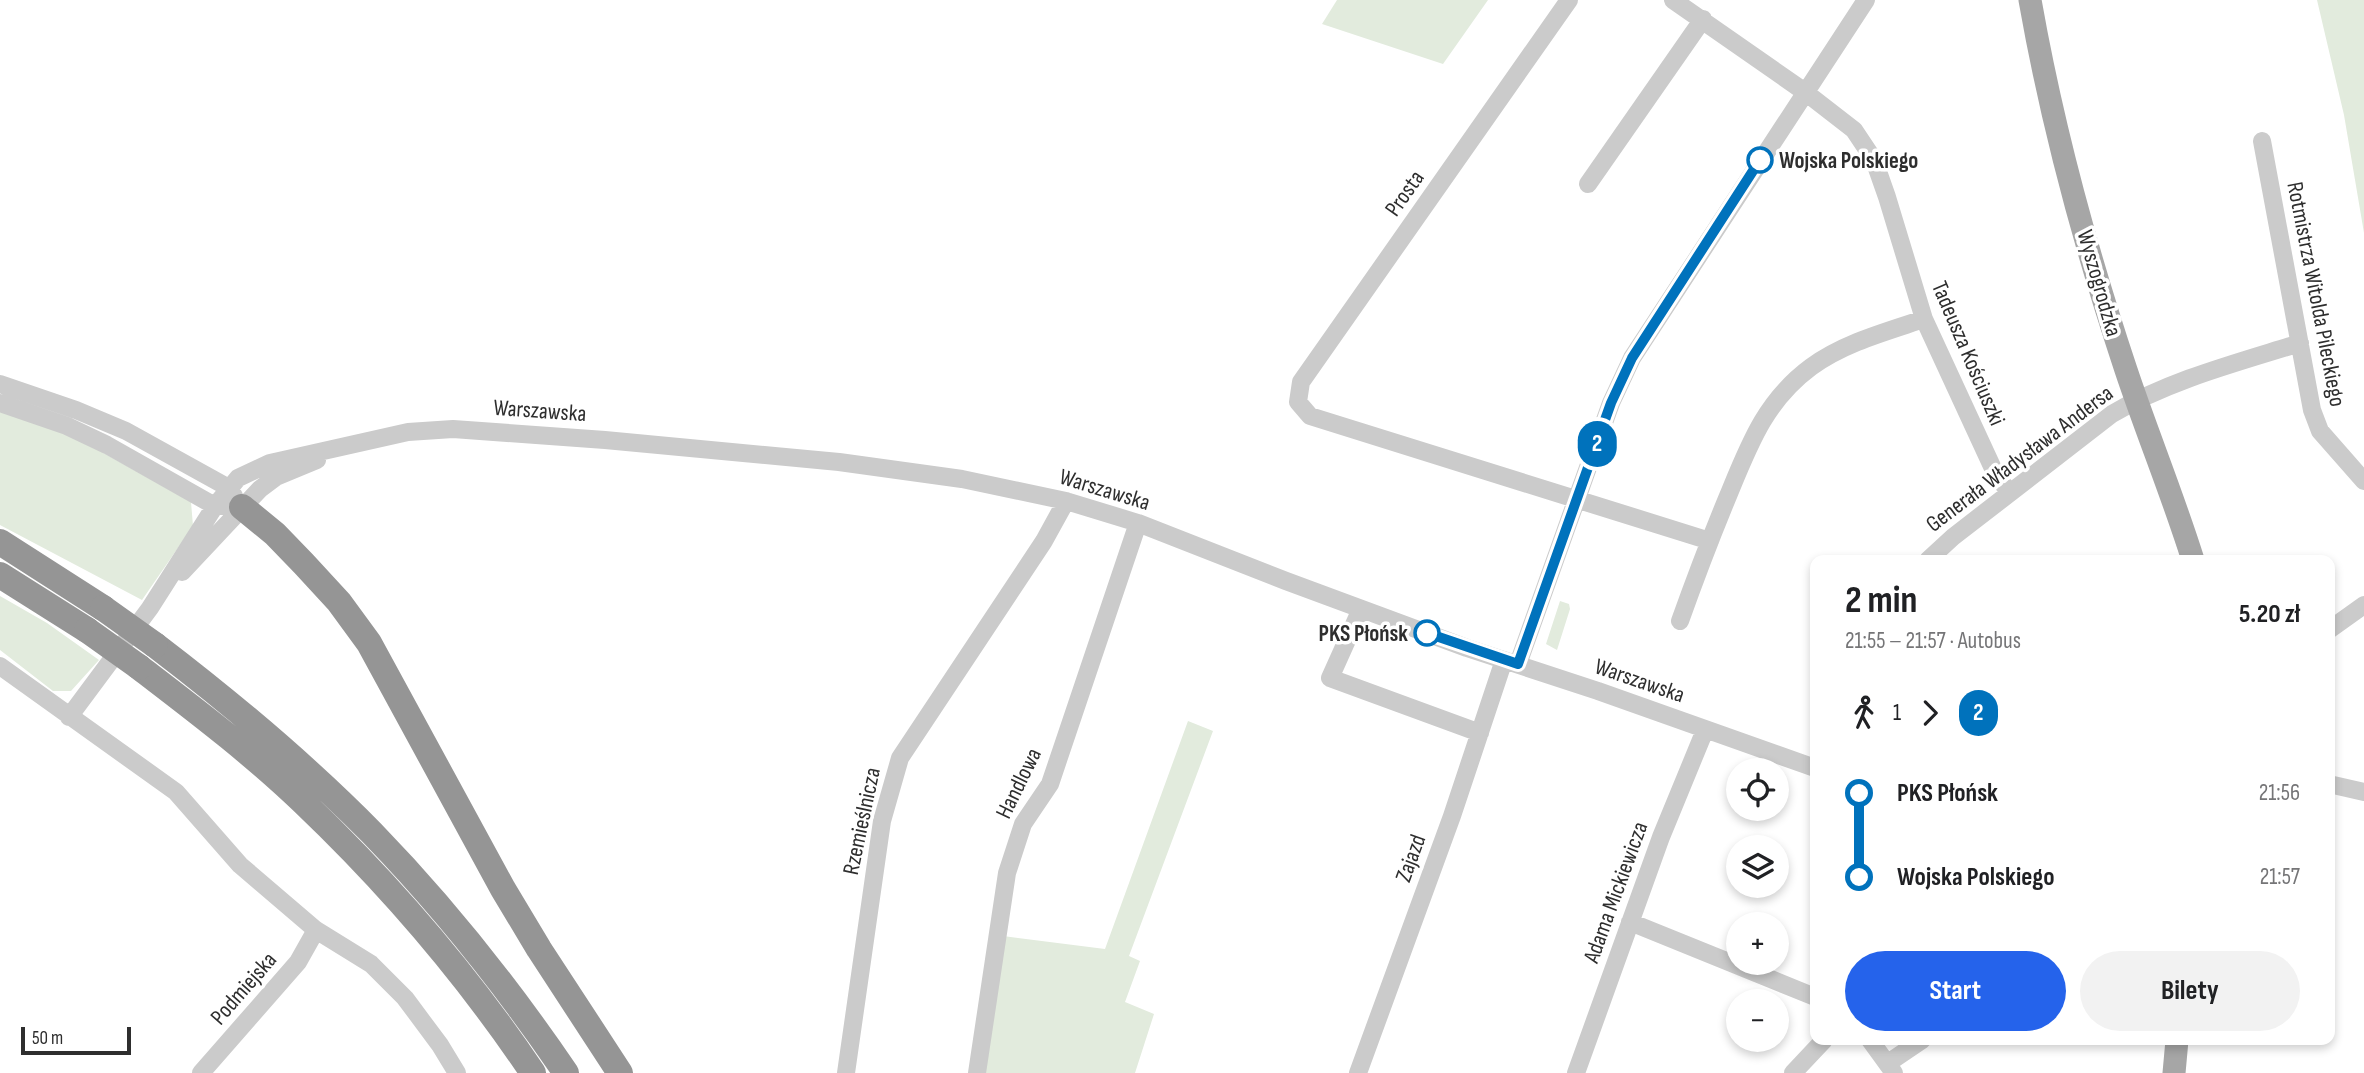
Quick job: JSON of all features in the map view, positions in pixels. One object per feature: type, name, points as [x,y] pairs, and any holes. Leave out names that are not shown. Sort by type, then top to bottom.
[{"type":"highway","points":[[235,498],[304,564],[339,603],[369,643],[503,889],[620,1073]]},
{"type":"highway","points":[[0,542],[103,607],[223,697],[372,834],[458,929],[505,987],[566,1073]]},
{"type":"highway","points":[[0,575],[87,630],[139,667],[224,733],[302,800],[354,853],[445,956],[484,1004],[533,1073]]},
{"type":"main road","name":"Wyszogrodzka","points":[[2030,0],[2038,45],[2081,220],[2112,324],[2191,555]]},
{"type":"main road","points":[[2174,1073],[2177,1045]]},
{"type":"street","name":"Prosta","points":[[1569,0],[1301,382],[1298,402],[1310,416],[1578,499]]},
{"type":"street","name":"Tadeusza Kościuszki","points":[[1674,0],[1805,92],[1854,130],[1874,160],[1924,319],[1996,475],[2010,493]]},
{"type":"street","points":[[1511,662],[1578,499],[1611,403],[1632,358],[1867,0]]},
{"type":"street","points":[[1588,184],[1703,19]]},
{"type":"street","name":"Rotmistrza Witolda Pileckiego","points":[[2262,141],[2312,410],[2320,431],[2364,481]]},
{"type":"street","points":[[1680,621],[1756,429],[1781,394],[1811,368],[1845,346],[1924,319]]},
{"type":"street","name":"Generała Władysława Andersa","points":[[1933,555],[2112,414],[2137,399],[2160,388],[2300,343]]},
{"type":"street","points":[[0,384],[76,410],[126,432],[235,498]]},
{"type":"street","points":[[0,403],[67,426],[107,445],[215,506]]},
{"type":"street","name":"Warszawska","points":[[150,608],[235,498],[276,477],[346,448],[408,432],[438,429],[541,435],[839,463],[962,479],[1066,501],[1138,523],[1361,608],[1810,766]]},
{"type":"street","points":[[69,716],[150,608],[215,506],[235,498]]},
{"type":"street","points":[[1578,499],[1710,541]]},
{"type":"street","name":"Rzemieślnicza","points":[[846,1073],[882,821],[900,758],[1044,541],[1066,501]]},
{"type":"street","name":"Handlowa","points":[[977,1073],[1007,873],[1023,824],[1050,784],[1138,523]]},
{"type":"street","points":[[2337,625],[2364,605]]},
{"type":"street","points":[[1361,608],[1330,678],[1480,733]]},
{"type":"street","name":"Zajazd","points":[[1358,1073],[1480,733],[1511,662]]},
{"type":"street","points":[[0,666],[176,792],[240,865],[316,930],[371,964],[419,1017],[457,1073]]},
{"type":"street","name":"Adama Mickiewicza","points":[[1576,1073],[1661,837],[1705,730]]},
{"type":"street","points":[[2335,786],[2364,792]]},
{"type":"street","points":[[1630,922],[1810,995]]},
{"type":"street","name":"Podmiejska","points":[[201,1073],[298,962],[316,930]]},
{"type":"street","points":[[1793,1073],[1819,1045]]},
{"type":"street","points":[[1874,1045],[1891,1068],[1916,1045]]},
{"type":"shaded area","points":[[1337,0],[1488,0],[1443,64],[1322,24]]},
{"type":"shaded area","points":[[2317,0],[2364,0],[2364,233],[2344,115]]},
{"type":"shaded area","points":[[0,411],[68,433],[191,502],[193,526],[142,600],[0,525]]},
{"type":"shaded area","points":[[0,596],[47,623],[99,660],[71,691],[53,691],[0,650]]},
{"type":"shaded area","points":[[1560,601],[1569,604],[1570,609],[1557,650],[1546,644]]},
{"type":"shaded area","points":[[1188,721],[1213,731],[1129,956],[1140,961],[1125,1002],[1154,1014],[1135,1073],[984,1073],[1003,936],[1105,949]]},
{"type":"bus line","name":"2","points":[[1427,633],[1518,664],[1611,403],[1632,358],[1760,160]]},
{"type":"place","name":"Wojska Polskiego","points":[[1760,160]]},
{"type":"place","name":"PKS Płońsk","points":[[1427,633]]}]
